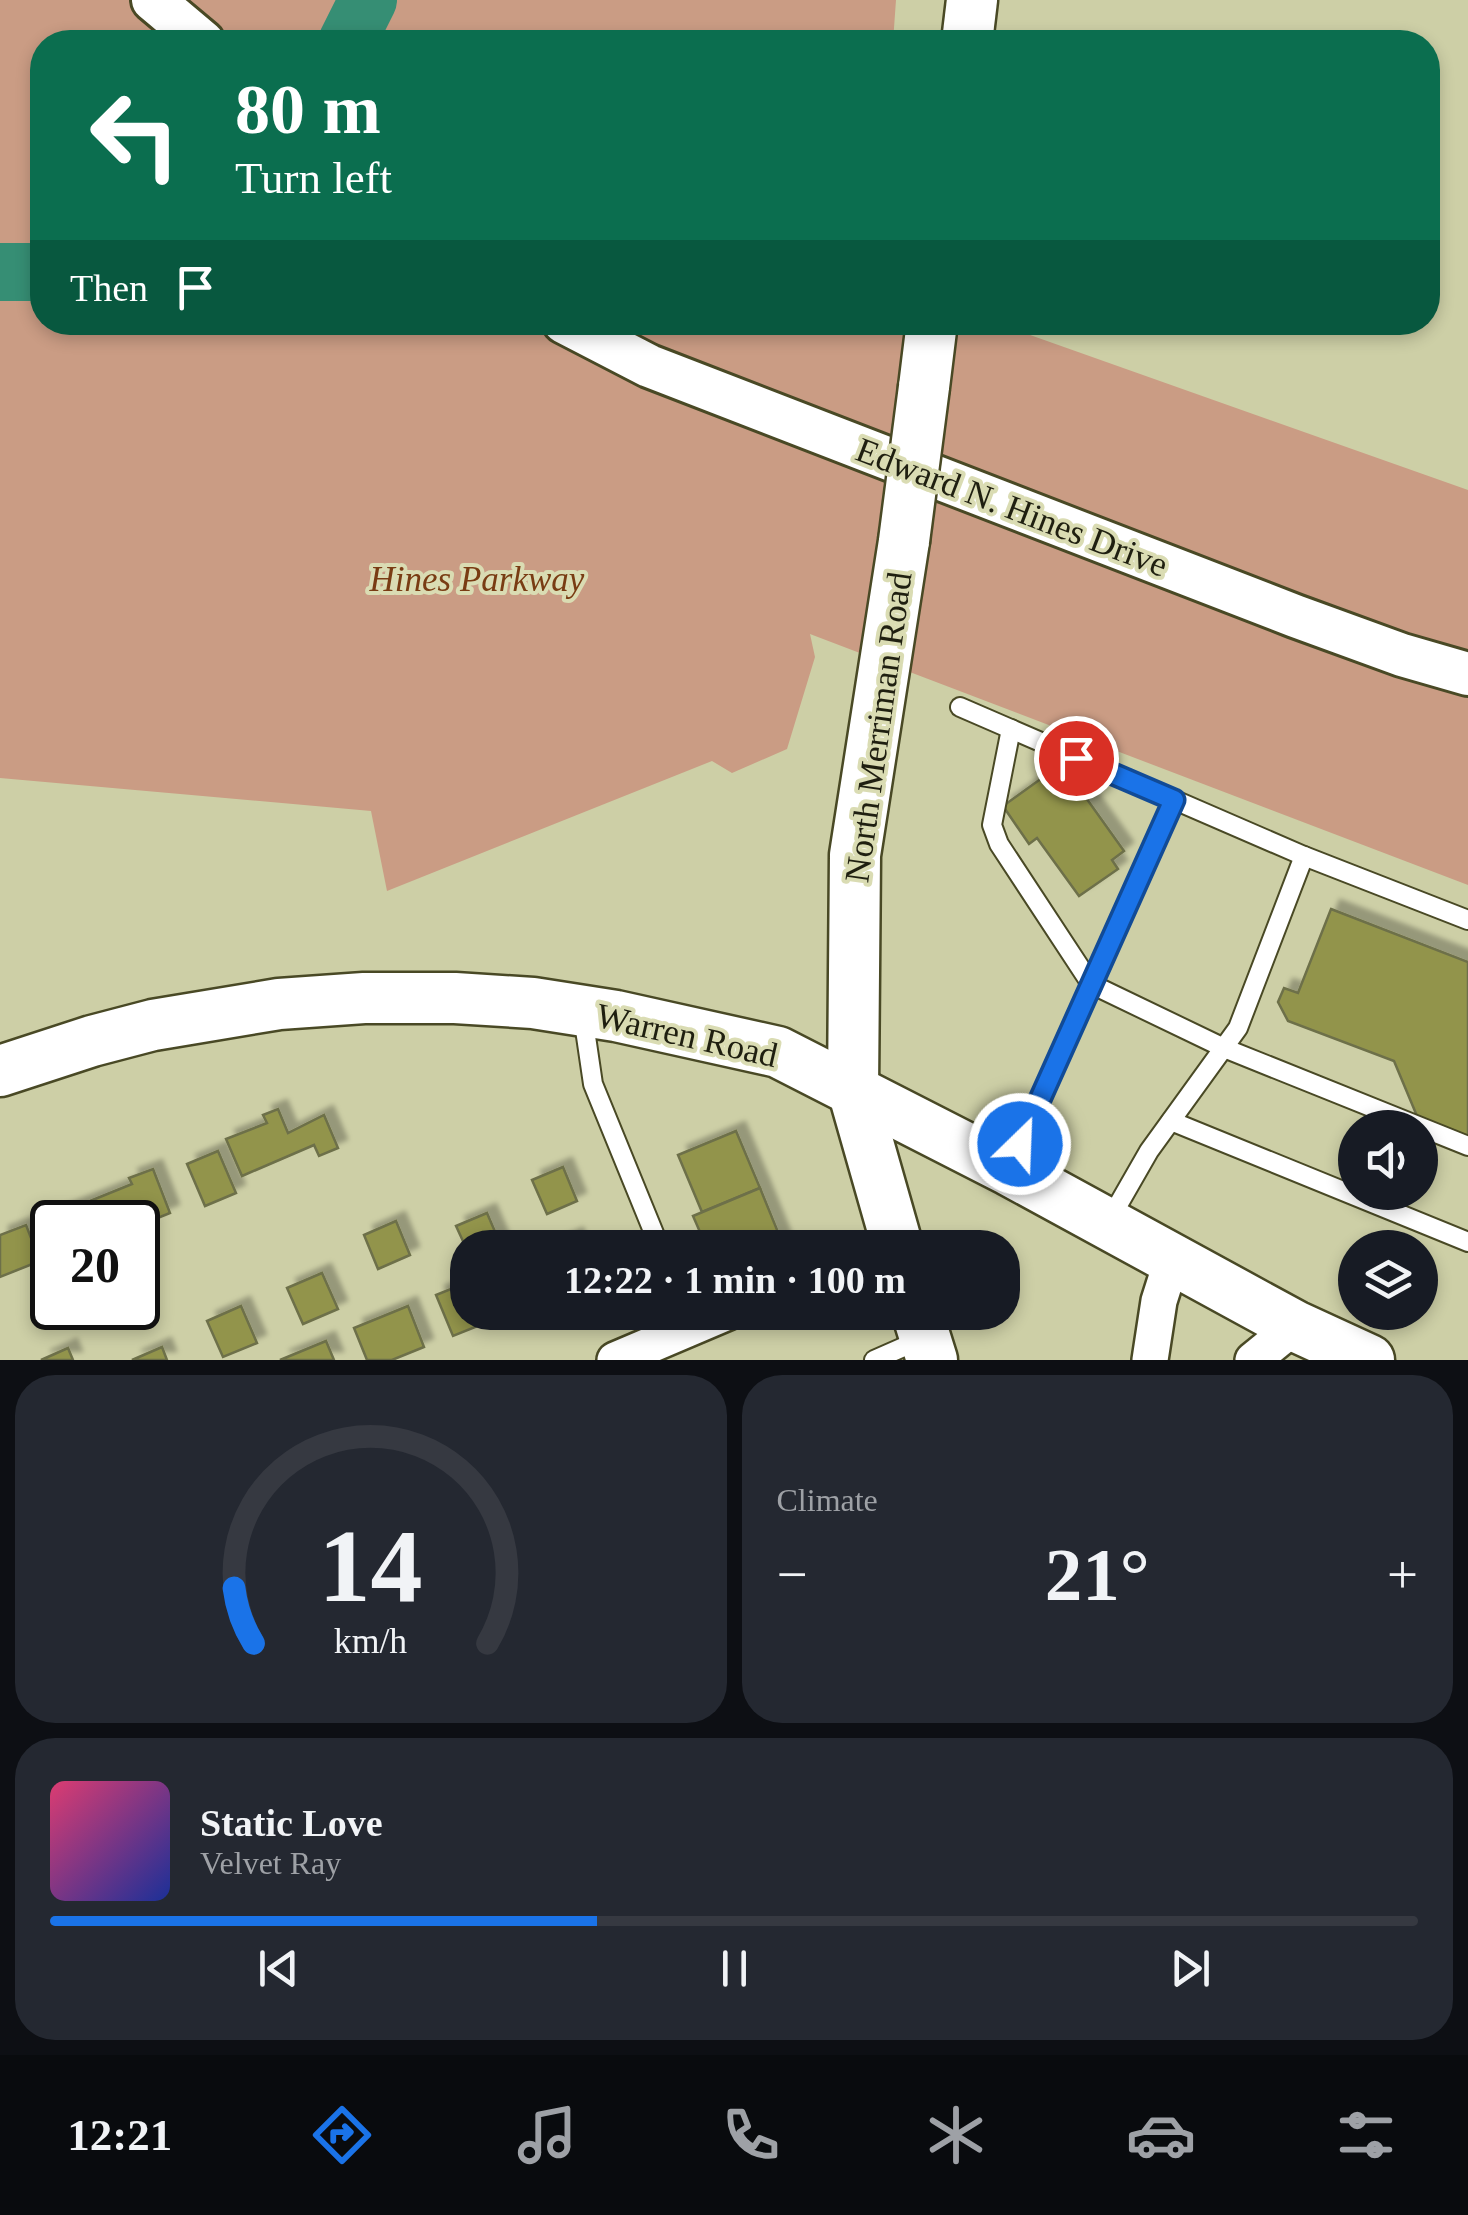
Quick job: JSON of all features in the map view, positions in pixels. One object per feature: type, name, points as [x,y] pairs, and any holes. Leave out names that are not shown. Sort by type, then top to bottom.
[{"type":"main road","points":[[968,30],[972,0]]},
{"type":"main road","name":"North Merriman Road","points":[[888,1230],[853,1090],[855,854],[904,541],[930,335]]},
{"type":"main road","name":"Warren Road","points":[[0,1071],[154,1025],[279,1004],[364,998],[456,998],[582,1011],[778,1052],[1009,1170],[1295,1326],[1369,1360]]},
{"type":"street","points":[[154,0],[188,30]]},
{"type":"street","name":"Edward N. Hines Drive","points":[[590,335],[667,374],[1294,616],[1468,674]]},
{"type":"street","points":[[1150,1360],[1159,1301],[1172,1260]]},
{"type":"street","points":[[1253,1360],[1295,1326]]},
{"type":"street","points":[[615,1360],[671,1330]]},
{"type":"lane","points":[[960,707],[1304,856],[1468,920]]},
{"type":"lane","points":[[1011,729],[992,825],[999,844],[1091,984],[1224,1048],[1468,1146]]},
{"type":"lane","points":[[1009,1170],[1174,800]]},
{"type":"lane","points":[[1107,1224],[1149,1152],[1238,1028],[1304,856]]},
{"type":"lane","points":[[582,1011],[593,1084],[653,1230]]},
{"type":"lane","points":[[1172,1121],[1468,1242]]},
{"type":"lane","points":[[874,1360],[924,1337]]},
{"type":"green space","name":"Hines Parkway","points":[[0,0],[896,0],[894,30],[30,30],[30,335],[1030,335],[1468,490],[1468,885],[810,634],[815,657],[787,749],[732,773],[712,761],[387,891],[371,811],[0,778]]},
{"type":"building","points":[[1049,773],[1066,797],[1079,788],[1124,851],[1112,860],[1118,869],[1079,896],[1037,838],[1029,844],[1003,806]]},
{"type":"building","points":[[1331,909],[1468,962],[1468,1136],[1438,1124],[1438,1110],[1414,1110],[1394,1061],[1288,1021],[1278,1002],[1284,988],[1298,993]]},
{"type":"building","points":[[278,1109],[288,1133],[324,1115],[338,1148],[319,1156],[314,1145],[242,1176],[226,1139],[267,1123],[263,1115]]},
{"type":"building","points":[[736,1131],[760,1188],[702,1212],[678,1155]]},
{"type":"building","points":[[218,1151],[236,1193],[205,1206],[187,1164]]},
{"type":"building","points":[[563,1167],[577,1201],[547,1214],[532,1180]]},
{"type":"building","points":[[153,1169],[170,1213],[160,1217],[160,1200],[92,1200],[132,1184],[129,1178]]},
{"type":"building","points":[[760,1188],[777,1230],[699,1230],[693,1216]]},
{"type":"building","points":[[487,1213],[494,1230],[458,1230],[456,1226]]},
{"type":"building","points":[[396,1221],[410,1255],[378,1269],[364,1235]]},
{"type":"building","points":[[26,1225],[30,1265],[0,1277],[0,1235]]},
{"type":"building","points":[[322,1273],[338,1309],[303,1324],[287,1288]]},
{"type":"building","points":[[450,1289],[450,1329],[436,1295]]},
{"type":"building","points":[[241,1306],[257,1343],[223,1357],[207,1321]]},
{"type":"building","points":[[408,1306],[424,1347],[392,1360],[367,1360],[354,1328]]},
{"type":"building","points":[[326,1341],[334,1360],[280,1360]]},
{"type":"building","points":[[162,1347],[167,1360],[132,1360]]},
{"type":"building","points":[[68,1348],[73,1360],[41,1360]]},
{"type":"waterway","points":[[353,30],[368,0]]},
{"type":"waterway","points":[[0,272],[30,272]]},
{"type":"route","points":[[1020,1144],[1174,800],[1076,758]]}]
